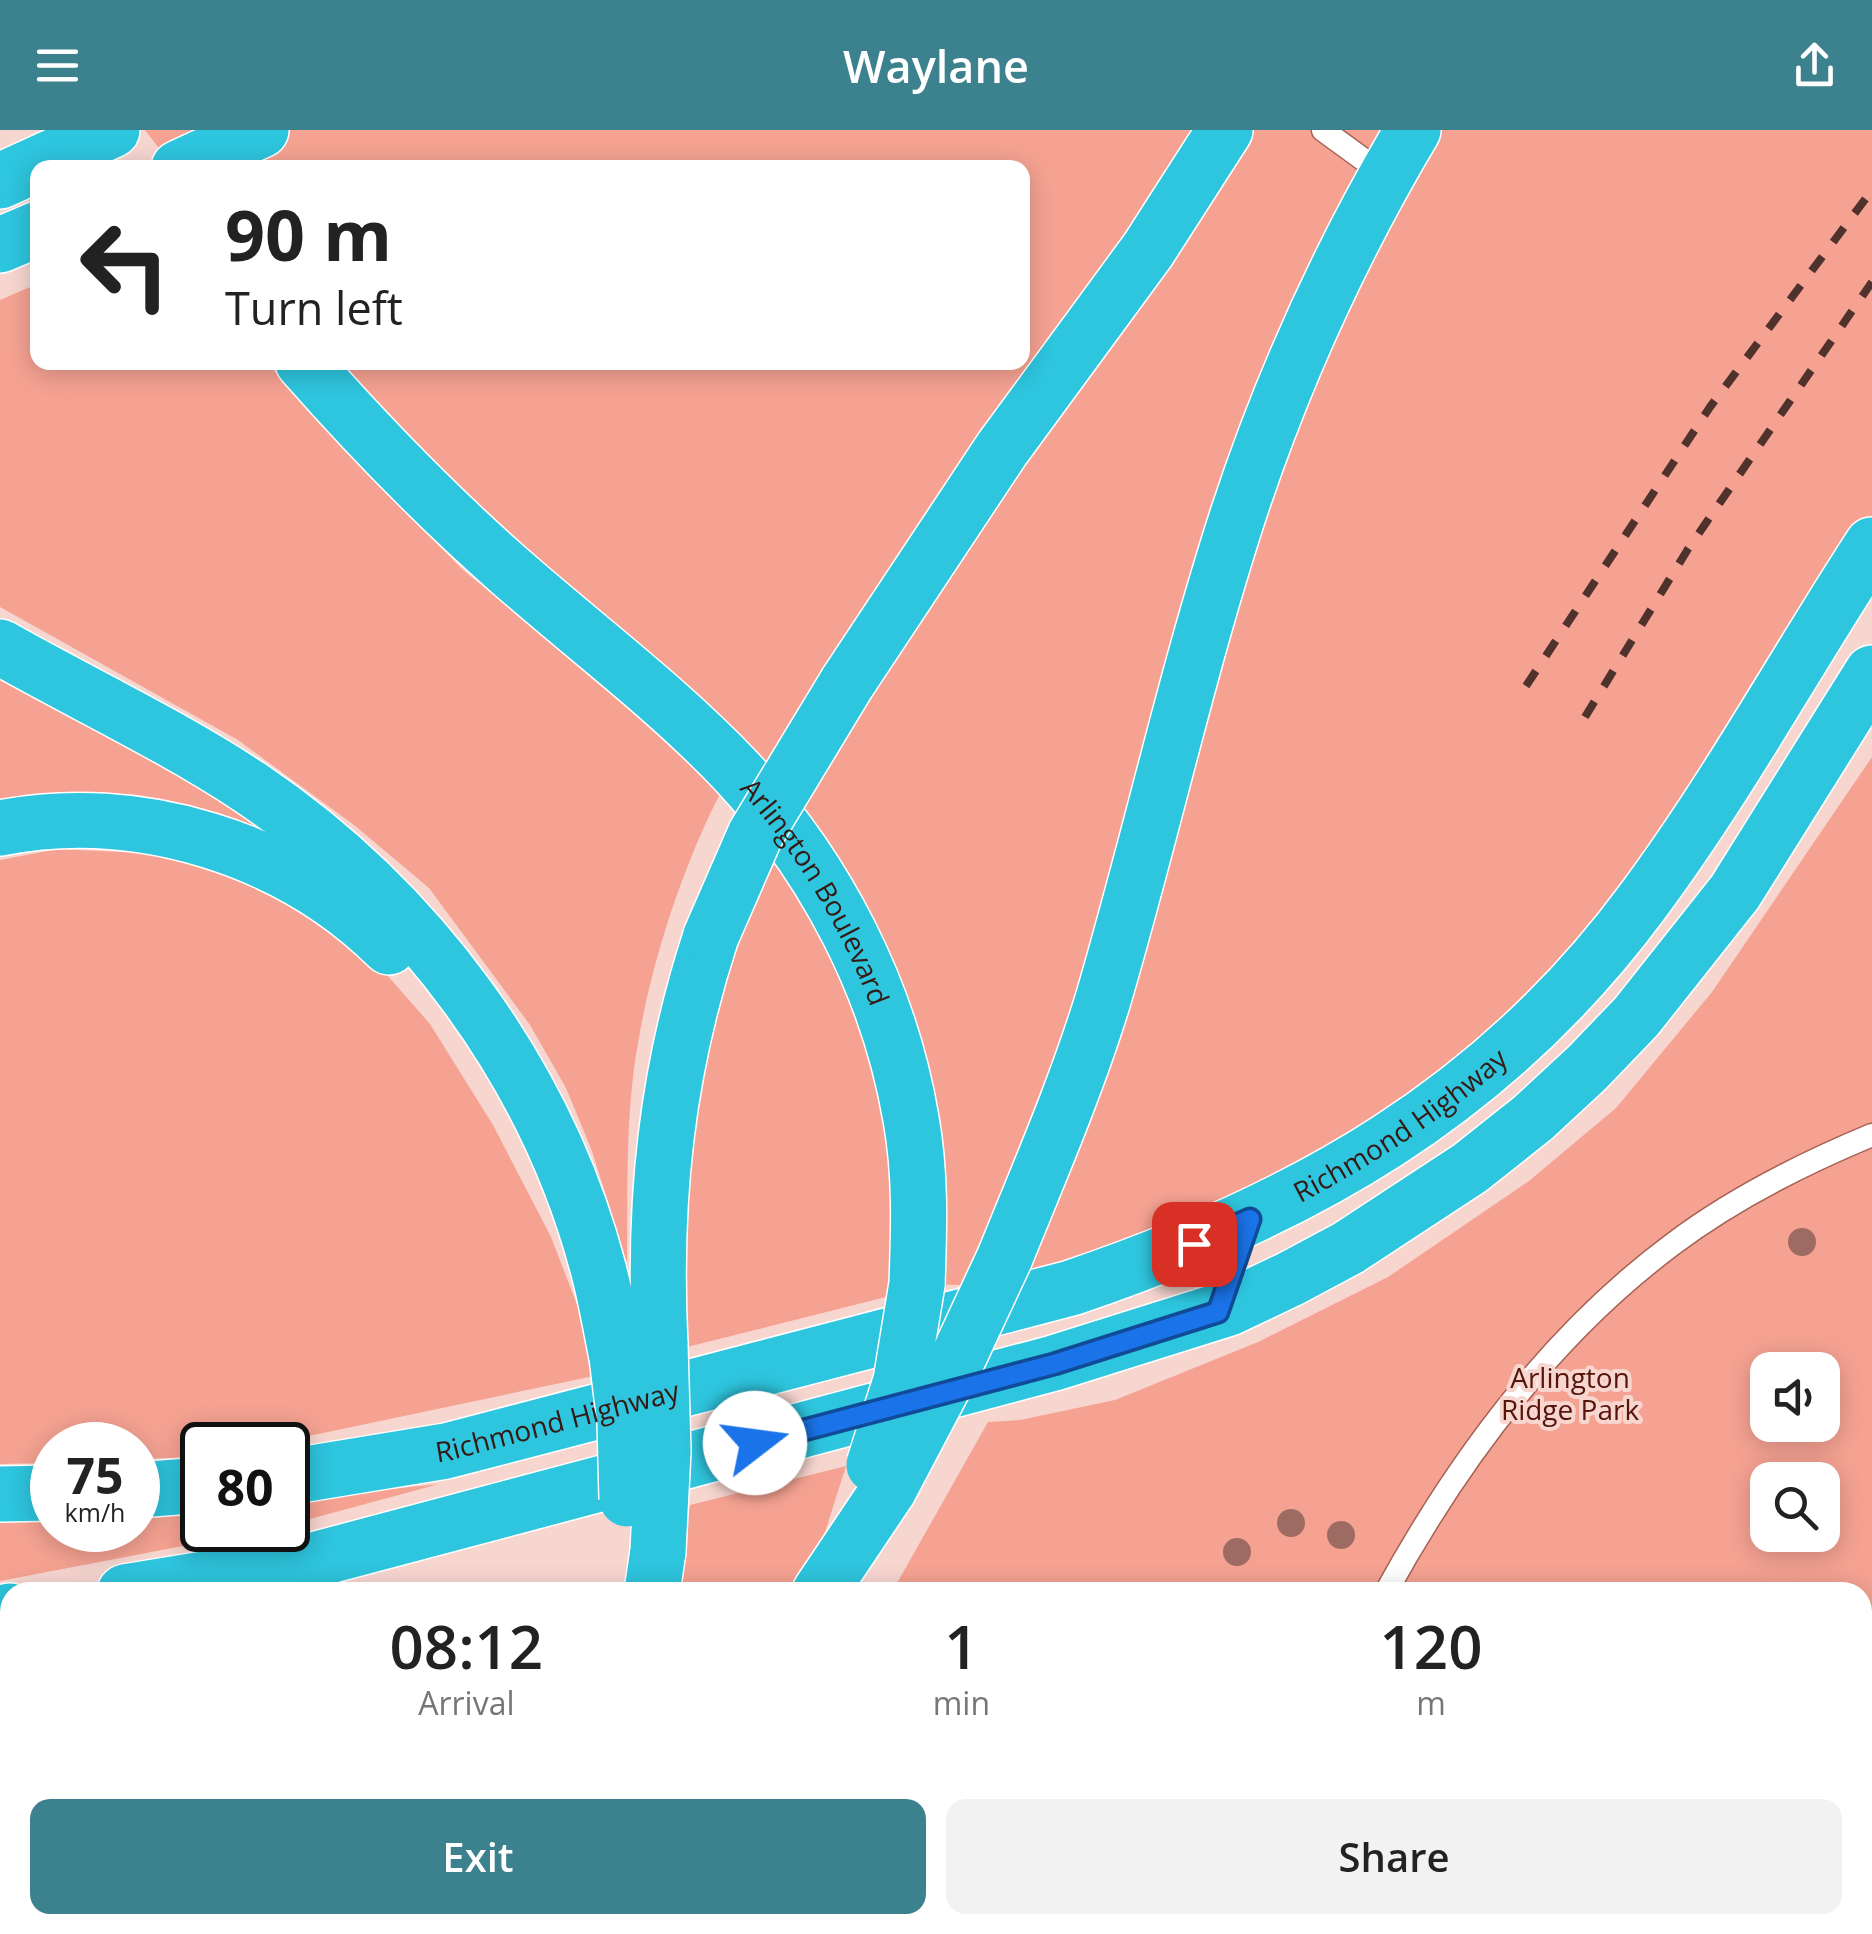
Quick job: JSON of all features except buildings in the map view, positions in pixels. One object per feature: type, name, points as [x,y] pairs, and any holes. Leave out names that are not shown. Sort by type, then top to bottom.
[{"type":"highway","points":[[45,160],[112,130]]},
{"type":"highway","points":[[123,130],[144,160]]},
{"type":"highway","points":[[196,160],[261,130]]},
{"type":"highway","points":[[638,1574],[627,1461],[639,1351],[657,1239],[665,1130],[681,1037],[711,936],[754,835],[847,682],[1002,449],[1148,250],[1225,130]]},
{"type":"highway","points":[[876,1493],[950,1374],[1005,1257],[1071,1094],[1101,1006],[1215,593],[1258,459],[1316,316],[1399,153]]},
{"type":"highway","points":[[0,180],[30,167]]},
{"type":"highway","points":[[0,244],[30,232]]},
{"type":"highway","name":"Arlington Boulevard","points":[[310,370],[407,477],[724,760],[785,828],[816,872],[868,970],[911,1118],[917,1172],[917,1284],[876,1493],[826,1582]]},
{"type":"highway","name":"Richmond Highway","points":[[310,1473],[464,1446],[1052,1293],[1166,1256],[1335,1176],[1462,1089],[1521,1038],[1586,970],[1642,904],[1680,849],[1872,545]]},
{"type":"highway","points":[[0,647],[250,788],[362,874],[401,914],[473,1004],[507,1056],[542,1122],[582,1216],[598,1268],[639,1351]]},
{"type":"highway","points":[[186,1582],[306,1562],[1054,1364],[1218,1312],[1290,1279],[1406,1211],[1508,1138],[1588,1068],[1636,1017],[1735,892],[1872,673]]},
{"type":"highway","points":[[0,828],[83,821],[154,828],[227,846],[288,874],[338,904],[384,942],[420,978],[468,1041],[542,1122]]},
{"type":"highway","points":[[0,1494],[30,1493]]},
{"type":"lane","points":[[1323,130],[1399,153]]},
{"type":"lane","points":[[1392,1582],[1425,1524],[1479,1445],[1526,1384],[1597,1308],[1703,1223],[1794,1170],[1872,1135]]},
{"type":"lane","points":[[1218,1312],[1250,1219]]},
{"type":"green space","points":[[145,130],[1872,130],[1872,545],[1689,836],[1462,1089],[1071,1288],[917,1284],[842,919],[335,370],[1030,370],[1030,160],[168,160]]},
{"type":"green space","points":[[30,287],[30,370],[273,370],[463,570],[722,790],[682,881],[644,1011],[629,1125],[627,1264],[592,1151],[566,1088],[530,1025],[429,888],[354,825],[238,740],[0,607],[0,300]]},
{"type":"green space","points":[[0,670],[121,738],[292,844],[0,807]]},
{"type":"green space","name":"Arlington Ridge Park","points":[[1872,757],[1872,1582],[898,1582],[988,1422],[1020,1420],[1115,1400],[1258,1342],[1388,1277],[1529,1181],[1616,1108],[1712,992]]},
{"type":"green space","points":[[58,849],[142,853],[214,870],[288,900],[366,951],[430,1024],[493,1125],[551,1237],[578,1307],[594,1376],[310,1436],[310,1422],[180,1422],[180,1458],[160,1458],[160,1422],[30,1422],[30,1463],[0,1464],[0,860]]},
{"type":"green space","points":[[779,856],[838,976],[882,1103],[897,1203],[886,1297],[683,1348],[680,1315],[695,1084],[731,958],[753,903]]},
{"type":"green space","points":[[846,1466],[821,1545],[800,1582],[672,1582],[690,1505]]},
{"type":"green space","points":[[439,1484],[310,1519],[310,1498]]},
{"type":"green space","points":[[180,1510],[180,1547],[160,1550],[160,1512]]},
{"type":"green space","points":[[0,1520],[30,1520],[30,1552],[152,1552],[0,1581]]},
{"type":"railway","points":[[1526,686],[1710,407],[1872,190]]},
{"type":"railway","points":[[1585,717],[1688,549],[1872,282]]},
{"type":"route","points":[[755,1443],[1054,1364],[1218,1312],[1250,1219],[1194,1244]]}]
